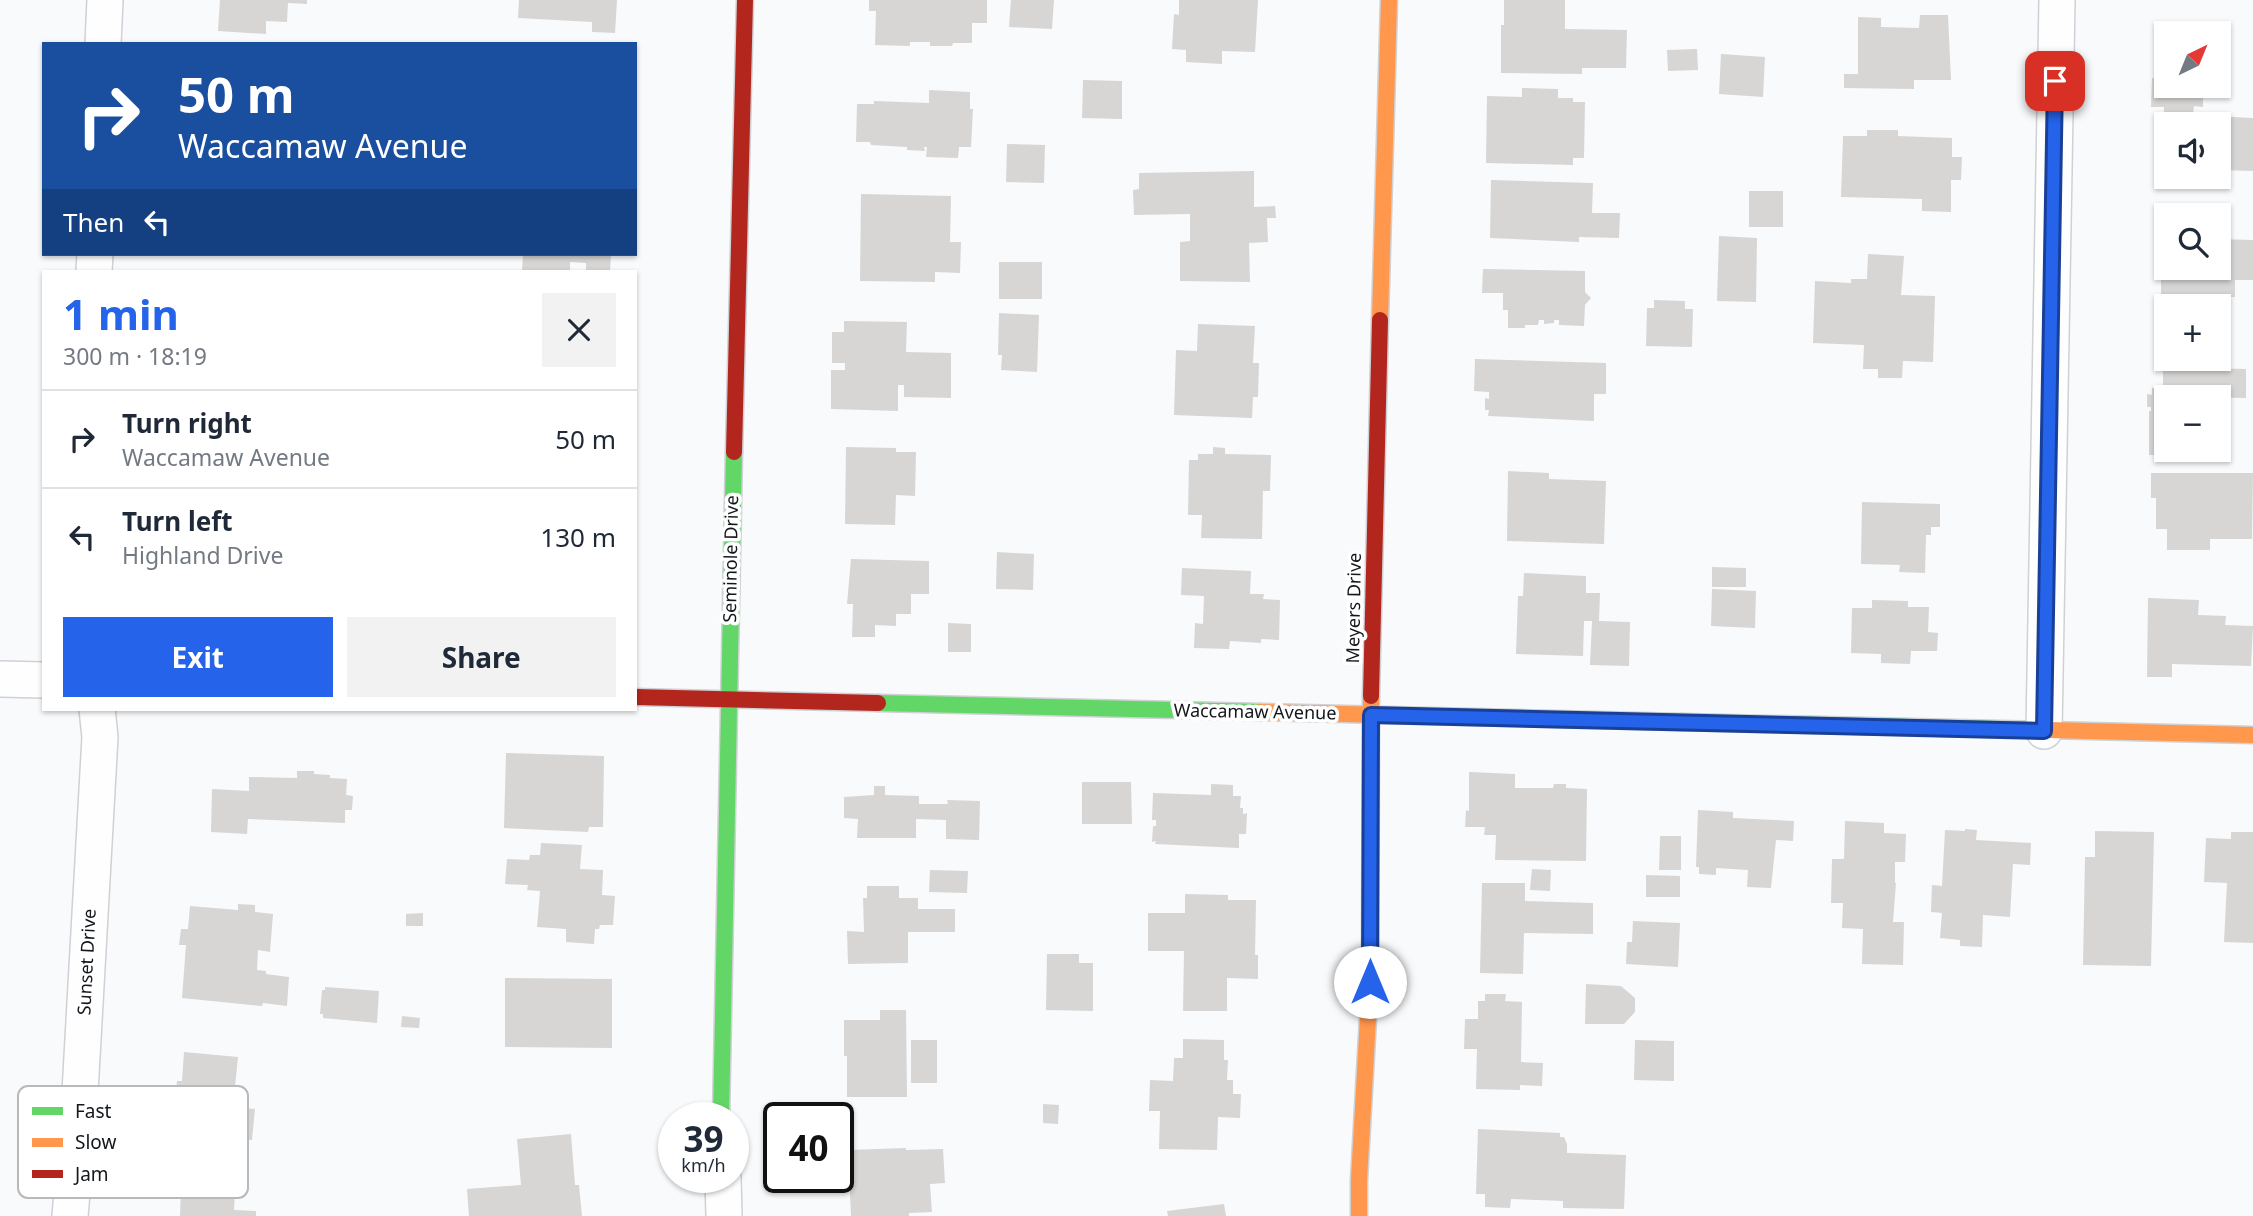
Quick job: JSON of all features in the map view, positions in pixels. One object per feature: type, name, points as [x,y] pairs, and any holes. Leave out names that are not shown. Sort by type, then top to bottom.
[{"type":"street","points":[[103,42],[104,0]]},
{"type":"street","name":"Seminole Drive","points":[[721,1102],[728,700],[746,0]]},
{"type":"street","name":"Meyers Drive","points":[[1359,1216],[1370,982],[1376,440],[1389,0]]},
{"type":"street","points":[[2044,731],[2057,0]]},
{"type":"street","points":[[0,679],[42,680]]},
{"type":"street","name":"Waccamaw Avenue","points":[[637,697],[2253,735]]},
{"type":"street","name":"Sunset Drive","points":[[81,1086],[100,737],[97,711]]},
{"type":"street","points":[[723,1193],[724,1216]]},
{"type":"street","name":"Sunset Drive","points":[[70,1216],[72,1198]]},
{"type":"building","points":[[220,0],[307,0],[307,4],[288,3],[287,22],[266,21],[266,34],[218,31]]},
{"type":"building","points":[[519,0],[617,0],[615,33],[592,32],[592,22],[518,18]]},
{"type":"building","points":[[869,0],[987,0],[987,23],[972,23],[972,43],[953,43],[952,46],[930,46],[930,42],[910,42],[910,46],[875,45],[876,11],[869,11]]},
{"type":"building","points":[[1011,0],[1054,0],[1052,29],[1009,27]]},
{"type":"building","points":[[1179,0],[1258,0],[1255,52],[1222,51],[1222,64],[1186,62],[1186,50],[1172,49],[1174,14],[1179,15]]},
{"type":"building","points":[[1504,0],[1565,0],[1565,29],[1627,30],[1626,68],[1582,68],[1582,74],[1501,73]]},
{"type":"building","points":[[1920,15],[1948,15],[1951,80],[1914,80],[1914,89],[1844,88],[1844,74],[1858,74],[1858,17],[1881,18],[1881,27],[1919,28]]},
{"type":"building","points":[[1697,49],[1698,70],[1668,71],[1667,50]]},
{"type":"building","points":[[1721,54],[1765,57],[1763,97],[1719,94]]},
{"type":"building","points":[[2152,78],[2154,98],[2203,98],[2203,107],[2194,106],[2193,112],[2164,112],[2164,107],[2151,107]]},
{"type":"building","points":[[1083,80],[1122,81],[1122,119],[1082,118]]},
{"type":"building","points":[[1522,88],[1558,89],[1558,98],[1573,98],[1573,102],[1585,102],[1584,158],[1573,158],[1573,165],[1486,163],[1487,96],[1522,97]]},
{"type":"building","points":[[929,90],[970,92],[970,109],[973,109],[971,147],[959,147],[958,158],[926,157],[927,147],[924,147],[925,151],[907,150],[907,147],[856,142],[857,104],[874,104],[874,101],[929,103]]},
{"type":"building","points":[[2231,117],[2253,118],[2253,171],[2231,170]]},
{"type":"building","points":[[1867,130],[1898,130],[1898,136],[1952,138],[1952,157],[1962,157],[1961,180],[1951,180],[1951,212],[1922,211],[1922,199],[1841,197],[1843,136],[1867,136]]},
{"type":"building","points":[[1007,144],[1045,145],[1044,183],[1006,182]]},
{"type":"building","points":[[1254,171],[1254,207],[1275,206],[1276,218],[1267,218],[1268,242],[1249,243],[1250,282],[1180,281],[1180,242],[1190,241],[1190,214],[1134,215],[1133,190],[1139,189],[1139,173]]},
{"type":"building","points":[[1491,180],[1593,183],[1592,213],[1620,213],[1619,238],[1579,237],[1579,242],[1490,238]]},
{"type":"building","points":[[1749,191],[1783,191],[1783,227],[1749,227]]},
{"type":"building","points":[[861,194],[951,196],[950,242],[961,242],[960,273],[935,272],[935,282],[860,281]]},
{"type":"building","points":[[1719,236],[1757,238],[1756,302],[1717,301]]},
{"type":"building","points":[[2231,239],[2253,240],[2253,280],[2235,280],[2235,297],[2231,297],[2231,294],[2161,294],[2161,280],[2231,280]]},
{"type":"building","points":[[1868,254],[1904,256],[1901,295],[1935,296],[1933,362],[1903,361],[1902,378],[1878,378],[1878,369],[1863,369],[1864,345],[1813,343],[1815,281],[1851,283],[1851,279],[1867,279]]},
{"type":"building","points":[[523,256],[611,256],[610,270],[586,270],[586,263],[570,262],[570,270],[522,270]]},
{"type":"building","points":[[999,262],[1042,262],[1042,299],[999,299]]},
{"type":"building","points":[[1483,269],[1585,271],[1585,292],[1591,298],[1585,305],[1584,326],[1559,325],[1559,320],[1544,324],[1544,320],[1539,320],[1538,325],[1508,328],[1508,310],[1503,310],[1503,293],[1482,293]]},
{"type":"building","points":[[1654,300],[1685,301],[1685,309],[1693,309],[1692,347],[1646,346],[1647,308],[1654,308]]},
{"type":"building","points":[[999,313],[1039,315],[1037,372],[1001,370],[1002,355],[998,355]]},
{"type":"building","points":[[844,321],[907,322],[906,352],[951,353],[951,398],[904,397],[904,385],[898,385],[898,411],[831,409],[831,370],[845,370],[845,363],[832,363],[832,332],[844,332]]},
{"type":"building","points":[[1198,324],[1255,326],[1253,363],[1259,363],[1258,397],[1253,397],[1252,418],[1174,415],[1176,350],[1197,351]]},
{"type":"building","points":[[1475,359],[1606,363],[1606,394],[1594,394],[1594,421],[1488,416],[1485,398],[1489,399],[1489,392],[1474,391]]},
{"type":"building","points":[[2246,369],[2246,398],[2231,398],[2231,385],[2163,385],[2163,371]]},
{"type":"building","points":[[2152,388],[2154,455],[2149,455],[2151,407],[2147,407],[2147,394],[2152,395]]},
{"type":"building","points":[[846,447],[896,448],[896,452],[916,452],[915,496],[896,495],[895,525],[845,524]]},
{"type":"building","points":[[1213,447],[1225,448],[1225,454],[1271,455],[1270,491],[1263,491],[1262,539],[1201,538],[1202,515],[1188,515],[1189,460],[1198,460],[1198,454],[1213,454]]},
{"type":"building","points":[[1508,471],[1549,473],[1549,479],[1606,481],[1604,544],[1507,541]]},
{"type":"building","points":[[2151,473],[2253,473],[2252,539],[2210,539],[2210,550],[2167,550],[2167,529],[2156,529],[2156,498],[2151,498]]},
{"type":"building","points":[[1862,502],[1940,504],[1940,527],[1931,527],[1931,535],[1926,535],[1925,573],[1899,572],[1900,565],[1861,564]]},
{"type":"building","points":[[997,552],[1034,554],[1033,590],[996,589]]},
{"type":"building","points":[[851,559],[929,561],[929,594],[911,594],[911,614],[896,614],[896,626],[875,625],[875,637],[852,637],[853,604],[847,604]]},
{"type":"building","points":[[1712,567],[1746,568],[1746,587],[1712,587]]},
{"type":"building","points":[[1182,568],[1251,571],[1250,594],[1264,594],[1263,599],[1280,600],[1279,640],[1261,639],[1261,643],[1230,641],[1229,649],[1194,648],[1195,623],[1203,624],[1204,596],[1181,595]]},
{"type":"building","points":[[1524,573],[1586,576],[1586,593],[1600,593],[1599,621],[1630,622],[1629,666],[1590,665],[1592,621],[1584,621],[1583,656],[1516,654],[1518,596],[1523,596]]},
{"type":"building","points":[[1712,589],[1756,591],[1755,628],[1711,626]]},
{"type":"building","points":[[2148,598],[2199,600],[2198,615],[2226,616],[2225,625],[2253,626],[2251,666],[2172,664],[2172,677],[2147,677]]},
{"type":"building","points":[[1872,600],[1908,601],[1908,607],[1929,607],[1928,632],[1938,633],[1937,651],[1911,651],[1910,664],[1881,663],[1881,654],[1851,653],[1852,608],[1872,608]]},
{"type":"building","points":[[948,623],[971,624],[971,652],[948,652]]},
{"type":"building","points":[[506,753],[604,756],[603,827],[589,827],[588,832],[504,828]]},
{"type":"building","points":[[297,771],[314,771],[314,774],[330,775],[330,778],[347,779],[346,795],[353,796],[352,810],[345,810],[345,823],[248,819],[247,834],[211,832],[212,789],[249,791],[249,777],[297,778]]},
{"type":"building","points":[[1469,772],[1515,774],[1515,788],[1553,788],[1554,784],[1566,784],[1566,788],[1587,789],[1586,861],[1495,860],[1496,835],[1484,835],[1485,827],[1465,827],[1466,810],[1469,811]]},
{"type":"building","points":[[1082,782],[1131,782],[1132,824],[1082,824]]},
{"type":"building","points":[[1211,784],[1233,785],[1233,796],[1241,796],[1240,808],[1243,808],[1243,814],[1247,813],[1246,834],[1239,834],[1239,848],[1152,842],[1153,826],[1156,826],[1156,820],[1152,820],[1153,793],[1211,795]]},
{"type":"building","points":[[874,786],[885,786],[885,795],[919,796],[919,804],[948,804],[947,800],[980,801],[979,840],[946,839],[946,820],[916,819],[916,838],[857,838],[858,819],[844,818],[844,797],[874,795]]},
{"type":"building","points":[[1698,810],[1733,812],[1733,818],[1794,821],[1793,841],[1776,840],[1771,888],[1747,887],[1748,870],[1716,868],[1716,875],[1699,874],[1699,867],[1696,867]]},
{"type":"building","points":[[1845,821],[1884,823],[1884,833],[1906,834],[1905,862],[1895,862],[1893,922],[1904,922],[1903,965],[1862,964],[1863,929],[1842,928],[1843,903],[1831,903],[1832,859],[1844,859]]},
{"type":"building","points":[[1945,830],[1977,830],[1976,840],[2031,843],[2030,865],[2013,864],[2010,917],[1983,915],[1982,947],[1960,946],[1960,940],[1940,938],[1942,913],[1931,912],[1932,885],[1942,886]]},
{"type":"building","points":[[2095,831],[2154,832],[2151,966],[2083,965],[2085,857],[2095,857]]},
{"type":"building","points":[[2231,832],[2253,832],[2253,943],[2224,942],[2227,883],[2204,882],[2206,838],[2231,839]]},
{"type":"building","points":[[1660,836],[1681,836],[1681,870],[1659,870]]},
{"type":"building","points":[[541,843],[582,845],[580,869],[603,870],[602,895],[615,896],[613,925],[600,925],[599,929],[595,929],[594,944],[566,942],[566,929],[537,927],[540,891],[527,890],[528,885],[505,884],[507,859],[529,860],[530,855],[540,855]]},
{"type":"building","points":[[1532,869],[1551,870],[1550,891],[1530,890]]},
{"type":"building","points":[[930,870],[968,871],[967,893],[929,892]]},
{"type":"building","points":[[1646,875],[1680,876],[1680,897],[1646,897]]},
{"type":"building","points":[[1482,883],[1525,883],[1525,901],[1593,903],[1593,934],[1524,933],[1523,974],[1480,973]]},
{"type":"building","points":[[867,886],[899,886],[899,898],[918,898],[918,909],[955,909],[955,932],[908,932],[908,963],[848,964],[847,931],[864,932],[863,898],[867,898]]},
{"type":"building","points":[[1185,894],[1228,895],[1228,900],[1256,900],[1255,955],[1258,955],[1258,979],[1227,978],[1227,1011],[1183,1011],[1184,951],[1148,951],[1148,913],[1185,913]]},
{"type":"building","points":[[238,904],[255,905],[255,912],[273,914],[270,952],[258,950],[257,970],[289,977],[287,1006],[182,998],[186,945],[179,945],[181,929],[188,929],[190,906],[238,910]]},
{"type":"building","points":[[423,913],[423,926],[406,926],[406,914]]},
{"type":"building","points":[[1633,921],[1680,923],[1678,967],[1626,964],[1627,942],[1632,942]]},
{"type":"building","points":[[1047,954],[1079,954],[1079,963],[1093,963],[1093,1011],[1046,1010]]},
{"type":"building","points":[[505,978],[612,979],[612,1048],[505,1047]]},
{"type":"building","points":[[1586,984],[1621,986],[1635,998],[1635,1012],[1624,1024],[1585,1024]]},
{"type":"building","points":[[325,987],[379,991],[377,1023],[323,1018],[323,1014],[320,1014],[322,990],[325,990]]},
{"type":"building","points":[[1485,994],[1506,994],[1505,1001],[1522,1002],[1521,1062],[1543,1063],[1542,1086],[1520,1085],[1520,1090],[1476,1089],[1477,1049],[1464,1049],[1465,1019],[1478,1019],[1478,1001],[1485,1001]]},
{"type":"building","points":[[880,1010],[906,1010],[907,1097],[847,1097],[844,1020],[880,1020]]},
{"type":"building","points":[[402,1016],[420,1018],[419,1028],[401,1027]]},
{"type":"building","points":[[1183,1039],[1224,1040],[1224,1060],[1228,1060],[1227,1080],[1233,1080],[1233,1094],[1241,1094],[1240,1118],[1218,1117],[1217,1150],[1159,1149],[1160,1111],[1149,1111],[1150,1080],[1173,1081],[1174,1058],[1183,1058]]},
{"type":"building","points":[[911,1040],[937,1040],[937,1083],[911,1083]]},
{"type":"building","points":[[1635,1040],[1674,1041],[1674,1081],[1634,1080]]},
{"type":"building","points":[[184,1052],[238,1057],[235,1086],[177,1086],[177,1081],[182,1081]]},
{"type":"building","points":[[1043,1104],[1059,1105],[1058,1124],[1043,1123]]},
{"type":"building","points":[[248,1108],[255,1109],[252,1140],[248,1140]]},
{"type":"building","points":[[1478,1129],[1560,1133],[1560,1137],[1564,1137],[1567,1144],[1567,1153],[1626,1155],[1624,1209],[1563,1208],[1563,1201],[1511,1199],[1510,1208],[1485,1207],[1485,1194],[1476,1194]]},
{"type":"building","points":[[571,1134],[575,1185],[579,1185],[582,1216],[469,1216],[467,1189],[521,1185],[517,1139]]},
{"type":"building","points":[[943,1149],[945,1183],[930,1184],[932,1212],[909,1213],[909,1216],[851,1216],[854,1150]]},
{"type":"building","points":[[181,1198],[235,1198],[234,1210],[256,1211],[256,1216],[180,1216]]},
{"type":"building","points":[[1224,1204],[1226,1216],[1168,1216],[1167,1211]]},
{"type":"traffic: fast","points":[[721,1102],[734,452]]},
{"type":"traffic: fast","points":[[878,703],[1260,712]]},
{"type":"traffic: fast","points":[[1682,722],[2048,730]]},
{"type":"traffic: slow","points":[[1380,320],[1389,0]]},
{"type":"traffic: slow","points":[[1359,1216],[1370,982],[1371,696]]},
{"type":"traffic: slow","points":[[1260,712],[1682,722]]},
{"type":"traffic: slow","points":[[2048,730],[2253,735]]},
{"type":"traffic: jam","points":[[734,452],[745,0]]},
{"type":"traffic: jam","points":[[1371,696],[1380,320]]},
{"type":"traffic: jam","points":[[637,697],[878,703]]},
{"type":"route","points":[[1370,982],[1371,715],[2044,731],[2055,81]]}]
